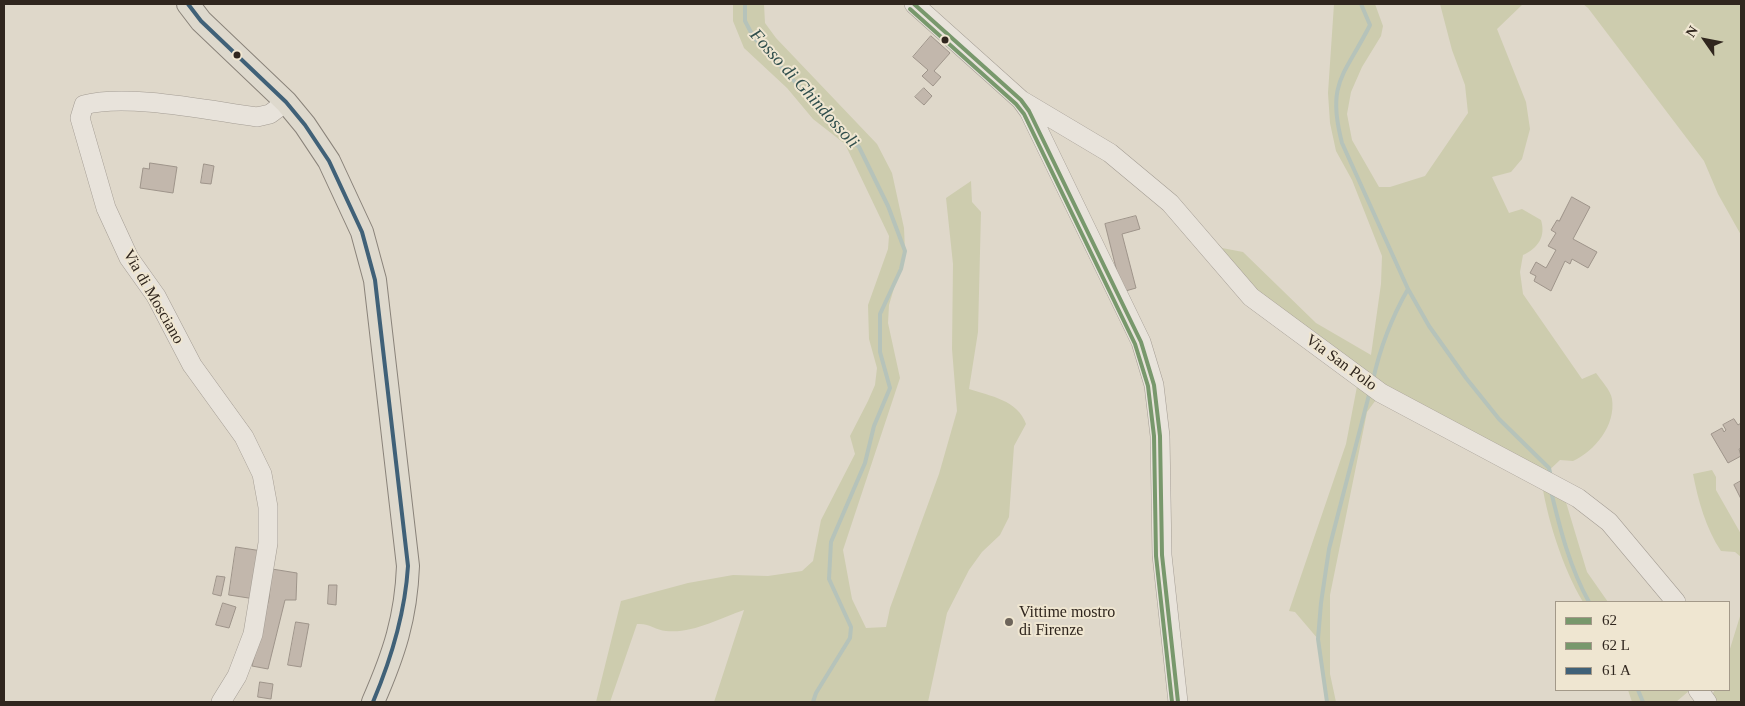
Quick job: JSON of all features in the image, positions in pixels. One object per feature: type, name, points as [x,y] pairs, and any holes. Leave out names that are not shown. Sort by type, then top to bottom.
[{"type":"main road","points":[[188,4],[201,21],[286,102],[305,125],[324,154],[346,194],[362,232],[375,280],[408,566],[407,596],[401,631],[373,702]]},
{"type":"street","points":[[914,4],[1022,100],[1036,123],[1063,184],[1141,342],[1154,385],[1160,436],[1162,555],[1178,702]]},
{"type":"street","name":"Via San Polo","points":[[1022,100],[1110,153],[1170,203],[1251,298],[1381,393],[1578,498],[1609,522],[1675,601]]},
{"type":"street","name":"Via di Mosciano","points":[[222,702],[237,676],[253,634],[268,543],[268,506],[262,474],[244,437],[192,365],[156,296],[129,258],[106,208],[82,133],[80,118],[84,105],[99,101],[157,104],[257,117],[270,114],[286,102]]},
{"type":"street","points":[[1699,691],[1707,702]]},
{"type":"green space","points":[[733,4],[764,4],[765,23],[776,38],[877,144],[892,173],[904,228],[905,251],[889,305],[888,323],[900,378],[843,550],[852,599],[866,628],[886,627],[890,608],[939,474],[957,411],[952,349],[953,264],[946,198],[971,181],[972,202],[981,212],[978,332],[969,389],[1010,404],[1017,409],[1026,424],[1014,446],[1009,517],[1000,535],[982,552],[969,570],[947,613],[928,702],[714,702],[744,610],[706,625],[686,630],[666,631],[637,624],[610,702],[596,702],[621,601],[688,583],[733,575],[768,576],[802,571],[813,561],[821,520],[855,454],[850,436],[875,385],[877,368],[869,339],[868,305],[888,249],[889,236],[845,144],[813,119],[787,88],[744,48],[733,21]]},
{"type":"green space","points":[[1334,4],[1375,4],[1383,26],[1381,36],[1362,67],[1351,92],[1347,114],[1352,140],[1379,187],[1390,187],[1425,176],[1468,113],[1465,85],[1452,50],[1440,4],[1523,4],[1497,29],[1526,102],[1530,129],[1522,159],[1511,172],[1492,177],[1509,213],[1522,209],[1541,220],[1542,232],[1540,241],[1533,249],[1523,255],[1520,272],[1523,294],[1582,379],[1596,373],[1612,399],[1611,418],[1596,444],[1581,457],[1573,461],[1560,460],[1542,477],[1562,489],[1587,572],[1607,601],[1582,601],[1556,542],[1541,477],[1381,393],[1367,412],[1330,595],[1330,674],[1336,702],[1327,702],[1318,639],[1295,612],[1289,611],[1346,444],[1359,376],[1251,297],[1199,225],[1222,248],[1243,252],[1316,323],[1371,355],[1381,284],[1382,256],[1352,180],[1336,151],[1330,123],[1328,93]]},
{"type":"green space","points":[[1583,4],[1741,4],[1741,235],[1718,194],[1704,161],[1588,8]]},
{"type":"green space","points":[[1712,470],[1716,477],[1716,490],[1741,534],[1741,557],[1735,552],[1721,551],[1703,514],[1693,474]]},
{"type":"green space","points":[[1741,613],[1741,702],[1707,702],[1714,691],[1730,691],[1730,649]]},
{"type":"green space","points":[[1628,691],[1689,691],[1676,702],[1632,702]]},
{"type":"building","points":[[931,36],[950,53],[934,71],[941,77],[933,86],[922,76],[928,70],[913,57]]},
{"type":"building","points":[[924,88],[932,96],[924,105],[915,97]]},
{"type":"building","points":[[150,163],[177,167],[173,193],[140,188],[143,168],[149,169]]},
{"type":"building","points":[[204,164],[214,166],[211,184],[201,183]]},
{"type":"building","points":[[1572,197],[1590,207],[1573,239],[1597,252],[1588,268],[1572,259],[1570,264],[1565,261],[1551,291],[1534,281],[1536,276],[1530,273],[1536,262],[1546,268],[1556,250],[1548,246],[1556,233],[1551,230],[1557,220],[1559,221]]},
{"type":"building","points":[[1136,216],[1140,229],[1122,234],[1136,288],[1122,292],[1105,224]]},
{"type":"building","points":[[1734,419],[1738,425],[1741,423],[1741,448],[1739,449],[1741,456],[1728,463],[1711,434],[1722,428],[1724,432],[1726,430],[1723,425]]},
{"type":"building","points":[[1741,481],[1741,499],[1734,485]]},
{"type":"building","points":[[236,547],[262,551],[255,599],[229,595]]},
{"type":"building","points":[[272,569],[297,573],[296,600],[285,600],[268,669],[252,666],[269,598]]},
{"type":"building","points":[[217,576],[225,577],[221,596],[213,594]]},
{"type":"building","points":[[329,585],[337,585],[336,605],[328,604]]},
{"type":"building","points":[[223,603],[236,607],[229,628],[216,625]]},
{"type":"building","points":[[296,622],[309,624],[301,667],[288,665]]},
{"type":"building","points":[[260,682],[273,684],[271,699],[258,697]]},
{"type":"waterway","name":"Fosso di Ghindossoli","points":[[745,4],[745,21],[754,38],[839,129],[859,147],[888,206],[905,251],[901,269],[880,314],[880,352],[890,388],[874,426],[865,463],[831,542],[829,579],[851,627],[850,638],[816,693],[813,702]]},
{"type":"waterway","points":[[1361,4],[1370,25],[1346,68],[1337,92],[1336,106],[1342,143],[1408,289],[1429,326],[1466,378],[1499,419],[1549,468],[1551,477]]},
{"type":"waterway","points":[[1373,380],[1387,333],[1408,289]]},
{"type":"waterway","points":[[1327,702],[1318,639],[1321,603],[1329,549],[1370,391]]},
{"type":"waterway","points":[[1551,491],[1571,562],[1588,601]]},
{"type":"waterway","points":[[1638,691],[1643,702]]},
{"type":"transit line","points":[[188,4],[201,21],[286,102],[305,125],[329,161],[362,232],[375,280],[408,566],[404,601],[397,635],[373,702]]},
{"type":"transit line","name":"62","points":[[914,4],[1021,100],[1029,111],[1141,342],[1154,385],[1160,436],[1162,555],[1178,702]]},
{"type":"transit line","points":[[910,9],[1016,104],[1024,114],[1135,344],[1148,386],[1154,436],[1156,556],[1172,702]]},
{"type":"place","name":"Vittime mostro di Firenze","points":[[1009,622]]}]
